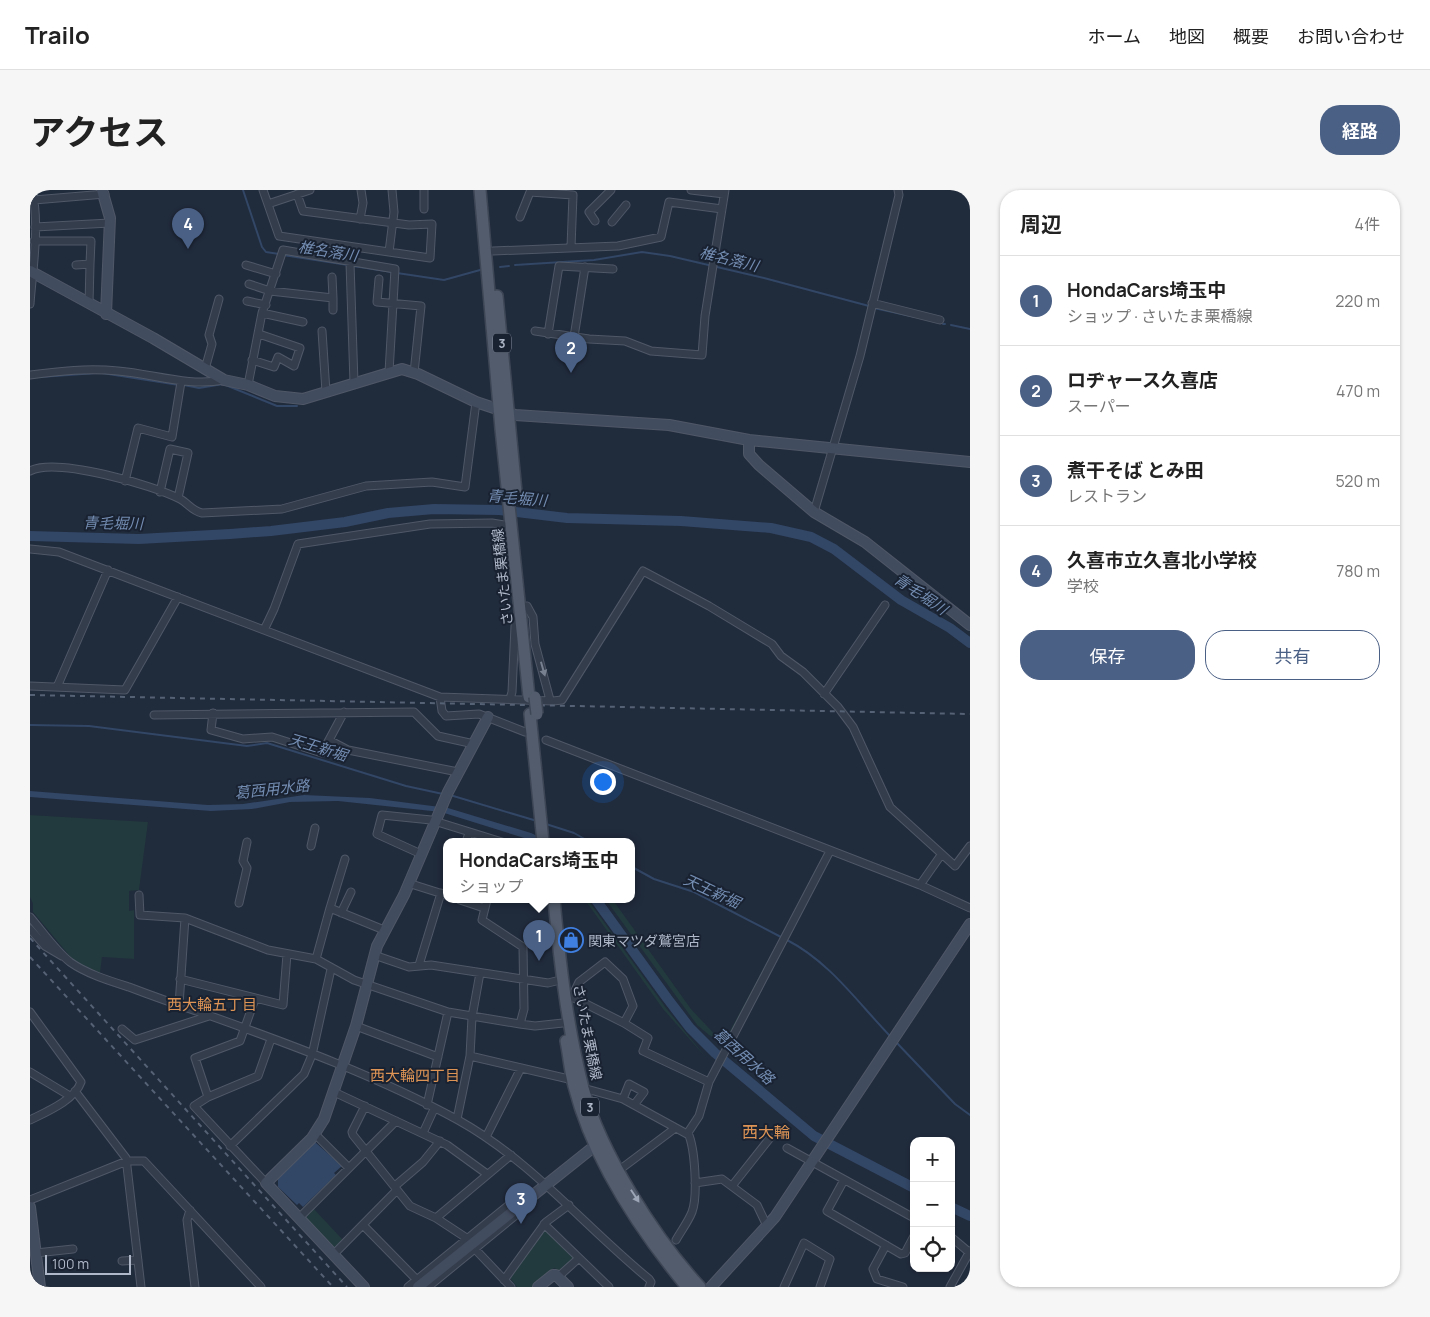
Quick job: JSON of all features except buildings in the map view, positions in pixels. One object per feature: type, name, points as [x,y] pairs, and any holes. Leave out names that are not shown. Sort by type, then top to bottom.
[{"type":"main road","name":"さいたま栗橋線","points":[[480,190],[513,497],[512,524],[524,610],[544,818],[548,838]]},
{"type":"main road","name":"さいたま栗橋線","points":[[487,190],[504,412]]},
{"type":"main road","name":"さいたま栗橋線","points":[[543,838],[544,818]]},
{"type":"main road","name":"さいたま栗橋線","points":[[548,903],[556,981],[573,1080],[611,1177],[639,1222],[687,1287]]},
{"type":"main road","name":"さいたま栗橋線","points":[[554,903],[583,1088],[599,1144],[618,1170],[661,1238],[700,1287]]},
{"type":"street","points":[[30,304],[34,241],[34,200],[31,190]]},
{"type":"street","points":[[263,190],[279,236],[430,258],[432,224],[394,224],[304,211],[297,194]]},
{"type":"street","points":[[268,204],[310,190]]},
{"type":"street","points":[[360,219],[363,203],[361,190]]},
{"type":"street","points":[[389,252],[394,224],[392,190]]},
{"type":"street","points":[[424,190],[424,209]]},
{"type":"street","points":[[595,221],[589,212],[611,190]]},
{"type":"street","points":[[535,331],[574,337],[625,341],[651,352],[702,355],[705,316],[724,192],[691,190]]},
{"type":"street","points":[[814,512],[860,356],[899,195],[898,190]]},
{"type":"street","points":[[520,217],[530,191],[573,194],[571,247]]},
{"type":"street","points":[[34,200],[103,192],[110,223],[106,314]]},
{"type":"street","points":[[493,251],[618,246],[661,237],[670,202],[722,209]]},
{"type":"street","points":[[612,222],[626,205]]},
{"type":"street","points":[[34,227],[110,223]]},
{"type":"street","points":[[34,241],[91,241],[88,304]]},
{"type":"street","points":[[248,385],[262,313],[283,250],[350,263],[395,269],[389,372]]},
{"type":"street","points":[[350,263],[354,383]]},
{"type":"street","points":[[76,265],[90,264]]},
{"type":"street","points":[[246,265],[276,274]]},
{"type":"street","points":[[548,334],[559,266],[613,269]]},
{"type":"street","points":[[574,337],[585,267]]},
{"type":"street","points":[[31,271],[106,314],[153,338],[224,380],[248,385],[275,396],[304,399],[402,369],[476,402],[504,412],[669,425],[749,440],[970,462]]},
{"type":"street","points":[[332,277],[333,310]]},
{"type":"street","points":[[379,278],[377,302],[421,306],[414,373]]},
{"type":"street","points":[[249,284],[270,291],[333,298]]},
{"type":"street","points":[[205,369],[212,344],[210,335],[218,299]]},
{"type":"street","points":[[247,301],[266,304]]},
{"type":"street","points":[[872,303],[940,320]]},
{"type":"street","points":[[262,313],[303,322]]},
{"type":"street","points":[[322,331],[326,392]]},
{"type":"street","points":[[252,360],[274,367],[278,357],[294,366],[300,348],[259,334]]},
{"type":"street","points":[[30,375],[71,369],[118,371],[181,382],[224,380]]},
{"type":"street","points":[[125,481],[138,428],[172,437],[181,382]]},
{"type":"street","points":[[30,471],[44,467],[77,469],[125,481],[178,498],[197,512],[208,513],[282,509],[353,489],[387,484],[432,482],[465,487],[476,402]]},
{"type":"street","points":[[749,440],[749,454],[754,461],[814,512],[865,542],[969,622]]},
{"type":"street","points":[[160,492],[170,449],[188,453],[178,498]]},
{"type":"street","points":[[264,630],[274,609],[298,544],[430,524],[492,522],[512,524]]},
{"type":"street","points":[[30,549],[59,552],[440,696],[510,699],[562,700],[643,571],[709,606],[772,644],[781,656],[803,672],[838,707],[853,727],[890,807],[955,866],[970,846]]},
{"type":"street","points":[[57,687],[108,570]]},
{"type":"street","points":[[30,686],[125,690],[178,597]]},
{"type":"street","points":[[824,694],[885,605]]},
{"type":"street","points":[[510,699],[512,692],[515,626],[524,610],[533,617],[536,644],[550,700]]},
{"type":"street","points":[[440,696],[442,711],[446,716],[466,713],[479,714],[525,732]]},
{"type":"street","points":[[213,714],[211,730],[243,739],[272,738],[322,753],[344,712]]},
{"type":"street","points":[[154,715],[414,712],[438,736],[474,744]]},
{"type":"street","points":[[266,1183],[315,1134],[327,1113],[356,1026],[374,955],[384,930],[458,772],[488,717]]},
{"type":"street","points":[[329,740],[348,750],[458,772]]},
{"type":"street","points":[[546,740],[920,885],[970,908]]},
{"type":"street","points":[[442,806],[469,833],[487,838]]},
{"type":"street","points":[[421,854],[377,834],[381,816],[442,806]]},
{"type":"street","points":[[312,846],[315,828]]},
{"type":"street","points":[[467,838],[469,833]]},
{"type":"street","points":[[239,903],[246,868],[243,861],[247,842]]},
{"type":"street","points":[[676,1240],[692,1211],[695,1184],[688,1133],[699,1116],[709,1082],[830,851]]},
{"type":"street","points":[[920,885],[941,855]]},
{"type":"street","points":[[316,959],[345,859]]},
{"type":"street","points":[[408,882],[443,894]]},
{"type":"street","points":[[341,913],[351,892]]},
{"type":"street","points":[[138,896],[140,915],[184,918],[268,950],[316,959],[331,969],[367,985],[448,1012],[472,1018],[535,1026],[563,1023]]},
{"type":"street","points":[[419,965],[443,897]]},
{"type":"street","points":[[469,903],[484,908]]},
{"type":"street","points":[[486,903],[482,920],[523,947],[522,979],[524,1009],[520,1024]]},
{"type":"street","points":[[330,908],[384,930]]},
{"type":"street","points":[[30,917],[32,926],[64,957],[96,975],[312,1055],[457,1119],[486,1137],[546,1183],[621,1257],[649,1279],[651,1282],[649,1287]]},
{"type":"street","points":[[179,1005],[184,918]]},
{"type":"street","points":[[711,1287],[767,1226],[812,1163],[970,924]]},
{"type":"street","points":[[180,980],[283,1005],[286,954]]},
{"type":"street","points":[[374,955],[409,967],[431,964],[548,983],[556,981]]},
{"type":"street","points":[[624,1023],[633,1006],[622,978],[605,962],[579,982],[568,997],[624,1023],[648,1038],[643,1051],[709,1082]]},
{"type":"street","points":[[230,1146],[304,1074],[312,1055],[331,969]]},
{"type":"street","points":[[457,1119],[470,1056],[472,1018],[480,973]]},
{"type":"street","points":[[208,1098],[194,1058],[238,1043],[245,1030],[255,999]]},
{"type":"street","points":[[30,1012],[80,1078],[81,1084],[72,1094],[30,1120]]},
{"type":"street","points":[[427,1105],[448,1012]]},
{"type":"street","points":[[122,1029],[135,1040],[209,1016]]},
{"type":"street","points":[[356,1026],[438,1057]]},
{"type":"street","points":[[271,1039],[258,1076],[194,1106],[364,1287]]},
{"type":"street","points":[[470,1056],[573,1080]]},
{"type":"street","points":[[486,1137],[521,1068]]},
{"type":"street","points":[[30,1072],[72,1094],[125,1155],[141,1287]]},
{"type":"street","points":[[623,1100],[629,1084],[644,1092],[634,1105]]},
{"type":"street","points":[[583,1088],[623,1100],[674,1129],[688,1133]]},
{"type":"street","points":[[334,1092],[440,1141],[488,1174]]},
{"type":"street","points":[[365,1106],[352,1132],[412,1208],[436,1218],[468,1239]]},
{"type":"street","points":[[423,1133],[434,1109]]},
{"type":"street","points":[[299,1218],[396,1121]]},
{"type":"street","points":[[618,1170],[674,1129]]},
{"type":"street","points":[[315,1134],[349,1168]]},
{"type":"street","points":[[732,1186],[770,1138]]},
{"type":"street","points":[[333,1255],[396,1188],[424,1162],[440,1141]]},
{"type":"street","points":[[408,1287],[417,1283],[599,1144]]},
{"type":"street","points":[[787,1148],[910,1216]]},
{"type":"street","points":[[436,1218],[511,1155]]},
{"type":"street","points":[[30,1200],[126,1161],[141,1160],[148,1164],[261,1287]]},
{"type":"street","points":[[695,1184],[722,1179],[757,1205],[767,1226]]},
{"type":"street","points":[[844,1180],[827,1211],[886,1246],[904,1254],[910,1243]]},
{"type":"street","points":[[417,1283],[510,1204],[520,1198],[525,1200]]},
{"type":"street","points":[[428,1287],[516,1216],[524,1206],[525,1200]]},
{"type":"street","points":[[504,1280],[544,1224],[555,1213],[569,1205]]},
{"type":"street","points":[[30,1207],[40,1287]]},
{"type":"street","points":[[190,1210],[186,1220],[195,1287]]},
{"type":"street","points":[[544,1224],[609,1287]]},
{"type":"street","points":[[363,1225],[417,1283]]},
{"type":"street","points":[[950,1287],[970,1252],[955,1240]]},
{"type":"street","points":[[784,1287],[804,1243],[830,1260],[820,1287]]},
{"type":"street","points":[[886,1246],[873,1269],[877,1279],[888,1285],[903,1287]]},
{"type":"street","points":[[36,1253],[73,1249]]},
{"type":"street","points":[[475,1249],[511,1287]]},
{"type":"street","points":[[558,1277],[579,1258]]},
{"type":"street","points":[[122,1261],[138,1260]]},
{"type":"street","points":[[538,1287],[553,1275],[558,1277],[568,1287]]},
{"type":"green space","points":[[30,815],[148,822],[139,890],[129,891],[129,911],[134,910],[134,959],[102,957],[100,973],[73,960],[33,912],[33,904],[30,897]]},
{"type":"green space","points":[[587,903],[590,903],[666,1008],[708,1060],[663,1009]]},
{"type":"green space","points":[[608,903],[615,903],[691,1009],[721,1041],[725,1040],[767,962],[769,963],[726,1044],[709,1035],[697,1025]]},
{"type":"green space","points":[[313,1208],[344,1241],[337,1248],[306,1218]]},
{"type":"green space","points":[[545,1229],[573,1256],[574,1260],[561,1271],[554,1268],[532,1287],[517,1287],[510,1278]]},
{"type":"water","points":[[30,791],[208,805],[243,804],[304,795],[370,798],[448,808],[531,833],[542,838],[524,838],[441,812],[338,801],[290,802],[252,809],[211,811],[30,797]]},
{"type":"water","points":[[315,1142],[342,1166],[334,1173],[336,1175],[303,1207],[299,1203],[297,1205],[278,1187],[278,1179]]},
{"type":"waterway","name":"椎名落川","points":[[243,190],[262,247],[266,252],[279,254]]},
{"type":"waterway","name":"椎名落川","points":[[515,265],[594,260],[642,252],[670,256],[764,278],[869,306]]},
{"type":"waterway","name":"椎名落川","points":[[283,255],[348,265]]},
{"type":"waterway","name":"椎名落川","points":[[353,266],[392,272]]},
{"type":"waterway","name":"椎名落川","points":[[500,267],[509,266]]},
{"type":"waterway","name":"椎名落川","points":[[397,273],[444,280],[480,270]]},
{"type":"waterway","name":"椎名落川","points":[[874,308],[915,317]]},
{"type":"waterway","name":"椎名落川","points":[[951,325],[970,329]]},
{"type":"waterway","points":[[40,377],[97,373]]},
{"type":"waterway","points":[[102,373],[179,385]]},
{"type":"waterway","points":[[184,385],[199,388],[223,384],[277,406],[297,406]]},
{"type":"waterway","name":"青毛堀川","points":[[30,536],[139,539],[230,534],[345,522],[388,513],[434,509],[499,510],[567,518],[681,521],[771,528],[811,537],[834,549],[901,600],[950,628],[970,643]]},
{"type":"waterway","name":"天王新堀","points":[[30,725],[89,726],[247,746],[267,743],[406,786],[443,794]]},
{"type":"waterway","name":"天王新堀","points":[[450,795],[537,821]]},
{"type":"waterway","name":"天王新堀","points":[[546,824],[574,833],[583,838]]},
{"type":"waterway","name":"天王新堀","points":[[635,869],[654,879],[694,892],[781,937]]},
{"type":"waterway","name":"葛西用水路","points":[[598,903],[690,1028],[715,1053],[814,1136],[910,1186]]},
{"type":"waterway","name":"天王新堀","points":[[787,940],[830,971],[891,1037]]},
{"type":"waterway","name":"天王新堀","points":[[896,1042],[955,1104],[970,1115]]},
{"type":"waterway","name":"葛西用水路","points":[[955,1209],[970,1216]]},
{"type":"railway","points":[[30,695],[970,714]]},
{"type":"railway","points":[[30,938],[347,1287]]},
{"type":"railway","points":[[30,957],[333,1287]]},
{"type":"place","name":"久喜市立久喜北小学校","points":[[188,249]]},
{"type":"place","name":"ロヂャース久喜店","points":[[571,373]]},
{"type":"place","name":"関東マツダ鷲宮店","points":[[571,940]]},
{"type":"place","name":"HondaCars埼玉中","points":[[539,961]]},
{"type":"place","name":"煮干そば とみ田","points":[[521,1224]]},
{"type":"district","name":"西大輪五丁目","points":[[212,1004]]},
{"type":"district","name":"西大輪四丁目","points":[[415,1075]]},
{"type":"district","name":"西大輪","points":[[766,1132]]}]
